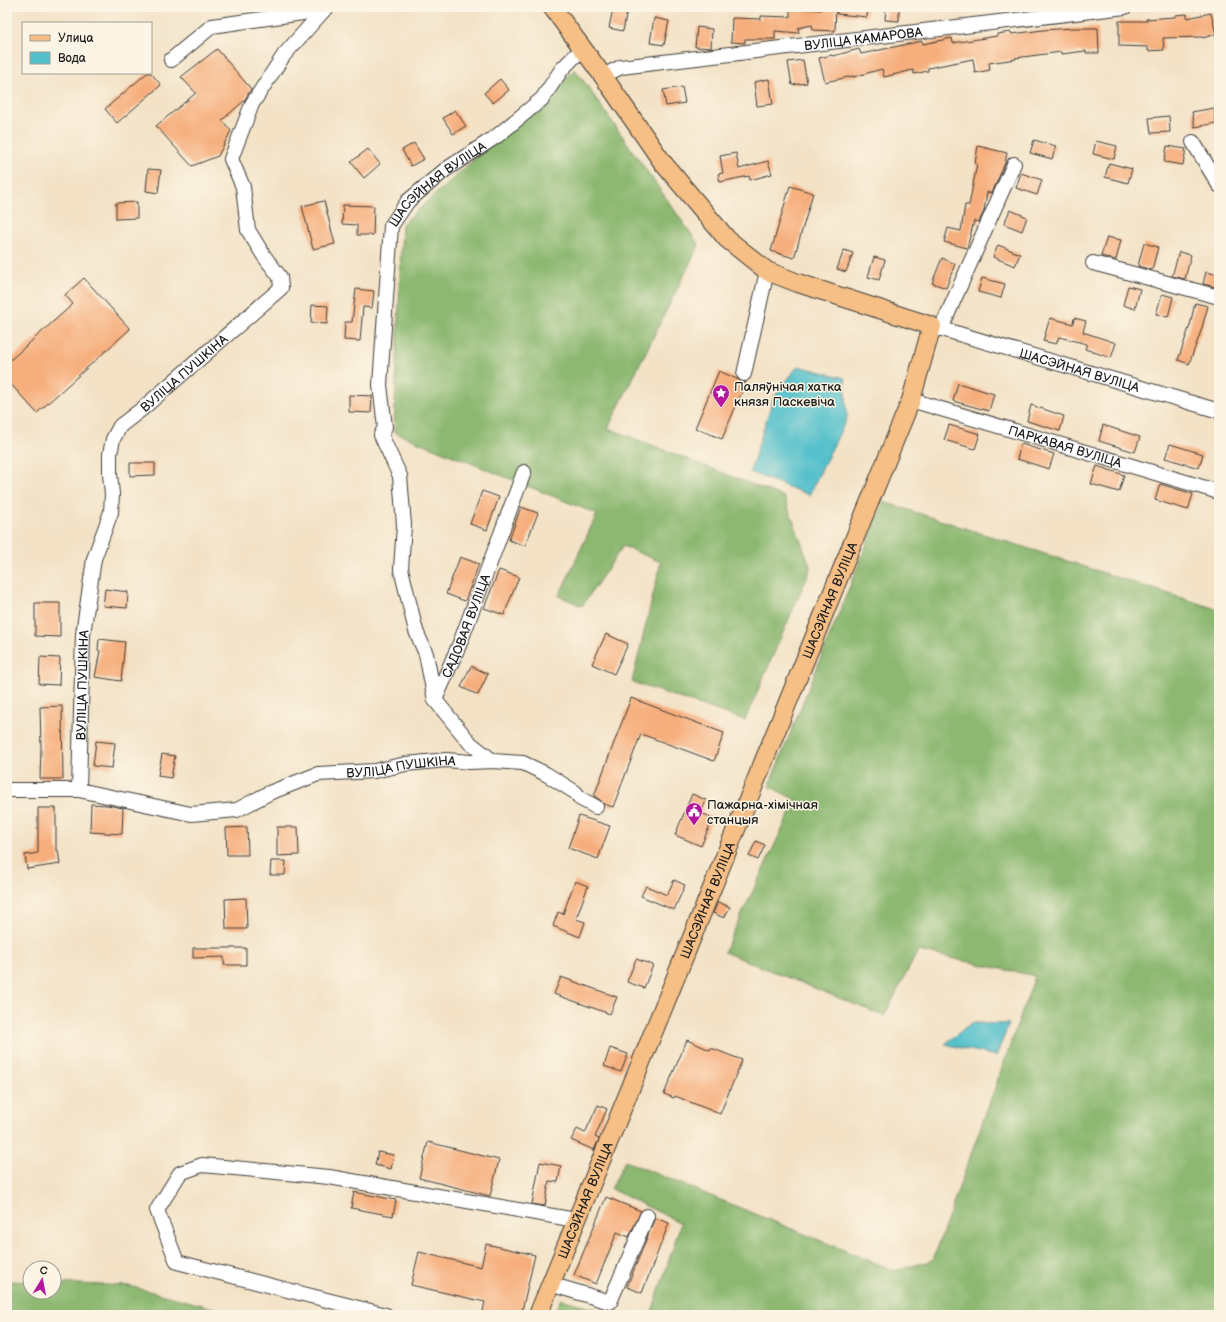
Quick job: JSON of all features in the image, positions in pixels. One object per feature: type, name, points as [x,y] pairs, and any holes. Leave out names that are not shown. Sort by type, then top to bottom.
[{"type":"main road","name":"ШАСЭЙНАЯ ВУЛІЦА","points":[[538,1315],[912,400],[936,328],[798,283],[767,271],[727,239],[663,163],[603,76],[552,7]]},
{"type":"street","name":"ВУЛІЦА КАМАРОВА","points":[[603,76],[621,67],[1125,7]]},
{"type":"street","points":[[171,60],[212,26],[325,8]]},
{"type":"street","name":"ВУЛІЦА ПУШКІНА","points":[[79,790],[83,634],[94,559],[111,512],[112,494],[110,454],[113,439],[120,426],[142,409],[281,288],[280,277],[264,256],[248,230],[243,187],[230,159],[252,104],[284,55],[325,8]]},
{"type":"street","name":"ШАСЭЙНАЯ ВУЛІЦА","points":[[436,700],[426,654],[416,631],[401,569],[404,525],[400,476],[381,435],[385,427],[380,385],[392,226],[408,201],[445,170],[497,136],[542,99],[562,69],[582,49]]},
{"type":"street","points":[[1193,142],[1219,185]]},
{"type":"street","name":"ШАСЭЙНАЯ ВУЛІЦА","points":[[1014,164],[936,328],[1219,410]]},
{"type":"street","points":[[1093,263],[1219,297]]},
{"type":"street","points":[[744,374],[767,271]]},
{"type":"street","name":"ПАРКАВАЯ ВУЛІЦА","points":[[912,400],[1219,492]]},
{"type":"street","name":"САДОВАЯ ВУЛІЦА","points":[[436,700],[460,643],[524,472]]},
{"type":"street","points":[[436,700],[470,743],[493,761]]},
{"type":"street","name":"ВУЛІЦА ПУШКІНА","points":[[7,790],[79,790],[191,814],[237,810],[269,793],[318,774],[374,771],[406,764],[446,760],[470,762],[493,761],[523,763],[546,774],[575,792],[581,799],[596,807]]},
{"type":"street","points":[[386,1315],[177,1262],[157,1210],[180,1174],[202,1165],[329,1177],[576,1220]]},
{"type":"street","points":[[550,1284],[610,1302],[647,1216]]},
{"type":"green space","points":[[575,69],[699,245],[608,428],[784,497],[811,568],[745,720],[632,682],[661,562],[623,546],[582,606],[559,596],[597,514],[394,432],[402,224]]},
{"type":"green space","points":[[884,502],[1219,610],[1219,1315],[651,1315],[681,1223],[611,1189],[625,1161],[895,1271],[933,1260],[1035,976],[918,951],[884,1016],[724,952],[796,800],[769,786]]},
{"type":"green space","points":[[7,1281],[22,1282],[22,1300],[62,1300],[62,1283],[129,1286],[241,1315],[7,1315]]},
{"type":"green space","points":[[561,1299],[616,1315],[553,1315]]},
{"type":"water","points":[[798,366],[845,378],[847,418],[809,495],[750,472],[773,399]]},
{"type":"water","points":[[971,1023],[1009,1024],[996,1056],[945,1044]]},
{"type":"building","points":[[821,7],[836,7],[835,31],[813,30],[812,25],[798,28],[799,33],[775,31],[775,39],[745,39],[745,43],[731,42],[732,18],[761,19],[761,16],[790,17],[790,8],[821,10]]},
{"type":"building","points":[[837,7],[868,7],[867,17],[837,14]]},
{"type":"building","points":[[886,7],[899,7],[899,21],[885,20]]},
{"type":"building","points":[[613,8],[627,11],[623,31],[609,28]]},
{"type":"building","points":[[1211,13],[1216,34],[1203,38],[1163,38],[1164,50],[1148,51],[1148,47],[1119,46],[1119,21],[1147,21],[1146,19],[1175,17],[1175,15],[1187,14],[1187,18]]},
{"type":"building","points":[[654,18],[669,21],[664,45],[650,43]]},
{"type":"building","points":[[697,27],[712,29],[711,48],[695,47]]},
{"type":"building","points":[[1073,28],[1098,28],[1099,53],[1086,53],[1086,51],[1061,54],[1061,52],[1015,58],[1016,59],[989,63],[990,70],[975,73],[973,59],[928,68],[928,71],[914,74],[913,70],[884,77],[882,69],[853,77],[825,82],[819,58],[859,49],[861,54],[922,41],[923,44],[952,38],[953,43],[997,36],[997,34],[1011,32],[1012,34]]},
{"type":"building","points":[[217,49],[251,89],[244,101],[222,120],[231,131],[218,156],[192,166],[156,126],[196,93],[181,77]]},
{"type":"building","points":[[803,60],[807,83],[792,85],[788,62]]},
{"type":"building","points":[[146,74],[152,74],[161,85],[117,123],[105,109]]},
{"type":"building","points":[[500,79],[509,90],[493,103],[484,93]]},
{"type":"building","points":[[769,79],[773,104],[757,106],[754,82]]},
{"type":"building","points":[[682,87],[685,103],[666,106],[663,90]]},
{"type":"building","points":[[1214,108],[1216,123],[1195,127],[1192,112]]},
{"type":"building","points":[[455,110],[466,126],[453,134],[443,118]]},
{"type":"building","points":[[1169,116],[1170,132],[1151,133],[1149,118]]},
{"type":"building","points":[[1034,140],[1056,146],[1052,159],[1030,153]]},
{"type":"building","points":[[1096,141],[1117,146],[1114,159],[1093,154]]},
{"type":"building","points":[[414,143],[424,159],[411,166],[402,150]]},
{"type":"building","points":[[978,146],[1007,153],[1005,163],[992,193],[987,192],[984,211],[979,222],[974,221],[967,248],[944,242],[948,228],[961,231],[965,205],[969,205],[977,164],[975,164]]},
{"type":"building","points":[[1167,146],[1186,149],[1183,165],[1164,162]]},
{"type":"building","points":[[368,149],[380,164],[364,178],[351,162]]},
{"type":"building","points":[[736,153],[739,169],[768,161],[772,174],[750,180],[749,176],[720,182],[718,174],[723,173],[720,156]]},
{"type":"building","points":[[1109,163],[1132,169],[1128,183],[1105,177]]},
{"type":"building","points":[[148,169],[161,170],[158,193],[146,191]]},
{"type":"building","points":[[1021,173],[1042,180],[1037,195],[1016,188]]},
{"type":"building","points":[[790,186],[813,193],[794,258],[771,251]]},
{"type":"building","points":[[324,201],[335,244],[313,249],[302,206]]},
{"type":"building","points":[[137,202],[137,218],[116,219],[116,203]]},
{"type":"building","points":[[343,205],[374,206],[373,235],[357,235],[357,225],[342,224]]},
{"type":"building","points":[[1010,210],[1027,217],[1022,231],[1004,224]]},
{"type":"building","points":[[1107,237],[1121,240],[1116,260],[1101,256]]},
{"type":"building","points":[[1144,243],[1158,247],[1152,270],[1138,266]]},
{"type":"building","points":[[998,245],[1020,254],[1015,266],[993,257]]},
{"type":"building","points":[[844,250],[853,253],[846,272],[837,269]]},
{"type":"building","points":[[1179,252],[1191,255],[1185,279],[1172,276]]},
{"type":"building","points":[[874,257],[885,260],[879,280],[868,277]]},
{"type":"building","points":[[942,258],[955,264],[946,288],[932,283]]},
{"type":"building","points":[[1206,272],[1219,275],[1219,288],[1203,284]]},
{"type":"building","points":[[84,278],[130,329],[37,413],[7,380],[7,363],[73,304],[65,295]]},
{"type":"building","points":[[982,278],[1005,284],[1001,298],[978,292]]},
{"type":"building","points":[[1128,286],[1140,289],[1135,309],[1123,305]]},
{"type":"building","points":[[356,289],[374,291],[372,308],[363,307],[360,341],[344,340],[345,322],[352,322]]},
{"type":"building","points":[[1162,294],[1173,297],[1168,317],[1156,314]]},
{"type":"building","points":[[1195,303],[1208,306],[1189,364],[1178,360],[1190,325]]},
{"type":"building","points":[[312,305],[328,306],[327,324],[311,323]]},
{"type":"building","points":[[1050,318],[1073,324],[1074,318],[1086,321],[1083,332],[1116,343],[1111,358],[1085,349],[1087,344],[1059,337],[1056,344],[1043,341]]},
{"type":"building","points":[[719,371],[742,382],[746,382],[722,439],[695,428]]},
{"type":"building","points":[[958,383],[994,394],[989,411],[953,401]]},
{"type":"building","points":[[349,395],[372,396],[371,413],[349,412]]},
{"type":"building","points":[[1031,405],[1064,416],[1060,431],[1027,421]]},
{"type":"building","points":[[949,425],[980,434],[975,449],[944,440]]},
{"type":"building","points":[[1103,425],[1140,437],[1135,452],[1099,441]]},
{"type":"building","points":[[1021,444],[1054,454],[1049,469],[1017,459]]},
{"type":"building","points":[[1170,444],[1203,454],[1199,468],[1165,458]]},
{"type":"building","points":[[130,463],[155,463],[155,475],[130,476]]},
{"type":"building","points":[[1097,466],[1124,475],[1119,492],[1091,484]]},
{"type":"building","points":[[1160,484],[1193,494],[1188,510],[1155,500]]},
{"type":"building","points":[[482,491],[499,497],[487,530],[470,524]]},
{"type":"building","points":[[521,507],[538,513],[525,546],[509,540]]},
{"type":"building","points":[[460,557],[479,564],[465,601],[446,594]]},
{"type":"building","points":[[499,570],[519,577],[504,615],[484,608]]},
{"type":"building","points":[[105,589],[128,592],[127,608],[103,606]]},
{"type":"building","points":[[35,603],[60,603],[60,637],[35,636]]},
{"type":"building","points":[[606,634],[628,644],[614,674],[592,664]]},
{"type":"building","points":[[99,639],[125,642],[121,681],[95,677],[100,651],[98,650]]},
{"type":"building","points":[[40,657],[60,658],[59,685],[39,684]]},
{"type":"building","points":[[471,666],[488,674],[478,695],[461,687]]},
{"type":"building","points":[[631,698],[724,733],[714,761],[641,734],[613,807],[604,804],[594,796]]},
{"type":"building","points":[[62,706],[63,779],[40,779],[40,707]]},
{"type":"building","points":[[96,741],[115,743],[112,768],[93,766]]},
{"type":"building","points":[[162,754],[175,756],[171,778],[158,776]]},
{"type":"building","name":"Пажарна-хімічная станцыя","points":[[692,794],[706,800],[701,813],[713,818],[701,846],[675,835]]},
{"type":"building","points":[[91,804],[123,808],[122,834],[90,832]]},
{"type":"building","points":[[38,808],[56,808],[56,850],[58,850],[60,864],[27,869],[25,855],[38,853]]},
{"type":"building","points":[[579,816],[610,826],[598,859],[568,848]]},
{"type":"building","points":[[247,827],[248,855],[227,855],[226,828]]},
{"type":"building","points":[[277,827],[298,827],[299,855],[277,856]]},
{"type":"building","points":[[756,841],[765,845],[758,860],[749,856]]},
{"type":"building","points":[[271,861],[286,861],[285,875],[270,875]]},
{"type":"building","points":[[674,880],[685,885],[674,910],[641,896],[646,886],[667,895]]},
{"type":"building","points":[[575,881],[588,886],[576,919],[585,922],[580,937],[553,926],[558,912],[563,914]]},
{"type":"building","points":[[246,898],[247,929],[226,929],[225,899]]},
{"type":"building","points":[[718,902],[730,907],[724,918],[713,913]]},
{"type":"building","points":[[193,948],[246,948],[246,965],[224,965],[224,957],[193,958]]},
{"type":"building","points":[[636,959],[653,965],[644,988],[627,982]]},
{"type":"building","points":[[561,977],[617,997],[610,1014],[554,994]]},
{"type":"building","points":[[687,1040],[710,1050],[711,1048],[742,1060],[720,1114],[675,1096],[674,1098],[664,1094]]},
{"type":"building","points":[[610,1048],[628,1054],[621,1072],[604,1066]]},
{"type":"building","points":[[598,1105],[607,1109],[595,1137],[599,1139],[594,1150],[571,1140],[577,1129],[585,1133]]},
{"type":"building","points":[[428,1142],[499,1160],[490,1196],[419,1178]]},
{"type":"building","points":[[378,1152],[394,1155],[391,1169],[375,1165]]},
{"type":"building","points":[[540,1162],[561,1166],[558,1182],[549,1181],[545,1206],[532,1204]]},
{"type":"building","points":[[354,1192],[396,1200],[393,1216],[351,1208]]},
{"type":"building","points":[[606,1197],[641,1211],[629,1237],[617,1232],[596,1284],[574,1275]]},
{"type":"building","points":[[655,1218],[669,1223],[642,1293],[627,1287]]},
{"type":"building","points":[[486,1244],[535,1255],[521,1315],[482,1315],[485,1302],[411,1285],[419,1252],[481,1267]]},
{"type":"place","name":"Паляўнічая хатка князя Паскевіча","points":[[721,408]]},
{"type":"place","name":"Пажарна-хімічная станцыя","points":[[694,826]]}]
